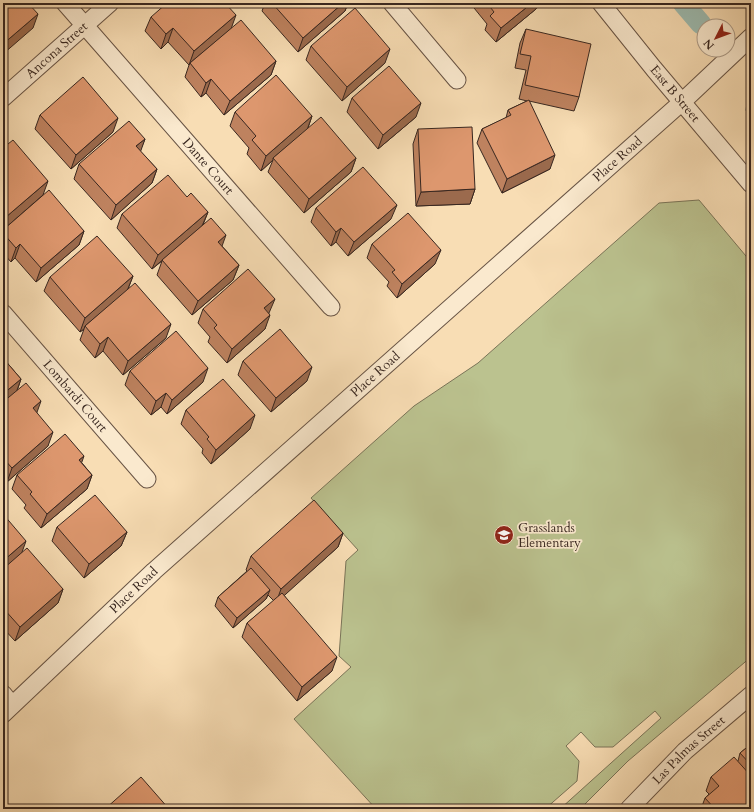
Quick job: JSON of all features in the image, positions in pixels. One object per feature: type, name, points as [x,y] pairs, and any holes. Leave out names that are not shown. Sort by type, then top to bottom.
[{"type":"street","name":"Dante Court","points":[[65,3],[331,307]]},
{"type":"street","name":"Ancona Street","points":[[3,98],[110,3]]},
{"type":"street","points":[[392,3],[457,80]]},
{"type":"street","name":"East B Street","points":[[601,3],[654,69],[751,184]]},
{"type":"street","name":"Place Road","points":[[6,704],[682,102],[751,37]]},
{"type":"street","name":"Lombardi Court","points":[[3,313],[147,479]]},
{"type":"street","name":"Las Palmas Street","points":[[629,809],[684,751],[751,695]]},
{"type":"green space","name":"Grasslands Elementary","points":[[699,200],[751,262],[751,657],[628,761],[580,809],[560,809],[661,718],[655,711],[613,747],[595,747],[581,732],[566,746],[579,761],[577,781],[545,809],[376,809],[294,719],[351,667],[339,656],[346,561],[358,550],[311,498],[414,406],[478,363],[659,203]]},
{"type":"water","points":[[751,87],[751,125],[746,110],[749,89]]},
{"type":"building","points":[[3,3],[28,3],[38,14],[3,44]]},
{"type":"building","points":[[167,3],[225,3],[236,15],[194,51],[173,28],[166,34],[151,17]]},
{"type":"building","points":[[272,3],[343,3],[303,38]]},
{"type":"building","points":[[487,3],[532,3],[501,28],[490,16],[494,12]]},
{"type":"building","points":[[355,8],[390,49],[347,87],[311,46]]},
{"type":"building","points":[[241,20],[276,61],[230,101],[211,79],[206,83],[190,63]]},
{"type":"building","points":[[526,29],[591,44],[579,97],[525,85],[531,56],[520,54]]},
{"type":"building","points":[[389,66],[421,103],[383,135],[352,98]]},
{"type":"building","points":[[276,75],[312,116],[266,156],[252,140],[256,136],[235,112]]},
{"type":"building","points":[[83,77],[118,118],[76,155],[40,115]]},
{"type":"building","points":[[529,100],[555,155],[507,179],[482,129],[511,115],[508,110]]},
{"type":"building","points":[[321,117],[356,158],[309,199],[273,158]]},
{"type":"building","points":[[129,121],[145,139],[136,146],[157,169],[116,205],[79,164]]},
{"type":"building","points":[[472,127],[475,189],[421,192],[418,129]]},
{"type":"building","points":[[13,140],[48,181],[6,217],[3,213],[3,148]]},
{"type":"building","points":[[363,167],[397,205],[354,242],[341,228],[336,232],[316,208]]},
{"type":"building","points":[[168,175],[187,197],[191,193],[208,212],[158,255],[122,214]]},
{"type":"building","points":[[49,190],[84,231],[41,268],[20,244],[16,248],[3,233],[3,230]]},
{"type":"building","points":[[408,213],[441,250],[402,284],[392,272],[395,270],[372,244]]},
{"type":"building","points":[[211,218],[226,235],[218,242],[239,265],[198,301],[162,260]]},
{"type":"building","points":[[97,236],[133,276],[85,318],[50,277]]},
{"type":"building","points":[[248,269],[275,299],[264,308],[270,315],[232,349],[214,328],[217,325],[203,309]]},
{"type":"building","points":[[135,283],[171,324],[128,361],[108,337],[100,344],[85,326]]},
{"type":"building","points":[[280,329],[312,367],[276,398],[243,361]]},
{"type":"building","points":[[176,331],[208,368],[172,400],[166,393],[156,401],[130,371]]},
{"type":"building","points":[[3,358],[21,379],[3,394]]},
{"type":"building","points":[[223,379],[255,415],[216,450],[207,439],[209,437],[186,410]]},
{"type":"building","points":[[26,383],[41,401],[33,408],[53,432],[12,468],[3,458],[3,402]]},
{"type":"building","points":[[65,434],[84,456],[79,460],[92,475],[47,514],[30,494],[32,492],[17,475]]},
{"type":"building","points":[[95,495],[127,532],[89,564],[57,527]]},
{"type":"building","points":[[314,500],[343,533],[281,589],[251,556]]},
{"type":"building","points":[[3,514],[26,541],[3,561]]},
{"type":"building","points":[[27,548],[63,589],[20,627],[3,608],[3,569]]},
{"type":"building","points":[[251,568],[270,590],[237,618],[218,597]]},
{"type":"building","points":[[282,593],[337,657],[302,687],[247,623]]},
{"type":"building","points":[[751,744],[751,765],[740,753]]},
{"type":"building","points":[[734,757],[751,776],[751,809],[715,809],[705,798],[719,786],[711,777]]},
{"type":"building","points":[[141,777],[169,809],[105,809]]},
{"type":"waterway","points":[[683,3],[696,18]]},
{"type":"place","name":"Grasslands Elementary","points":[[504,535]]}]
